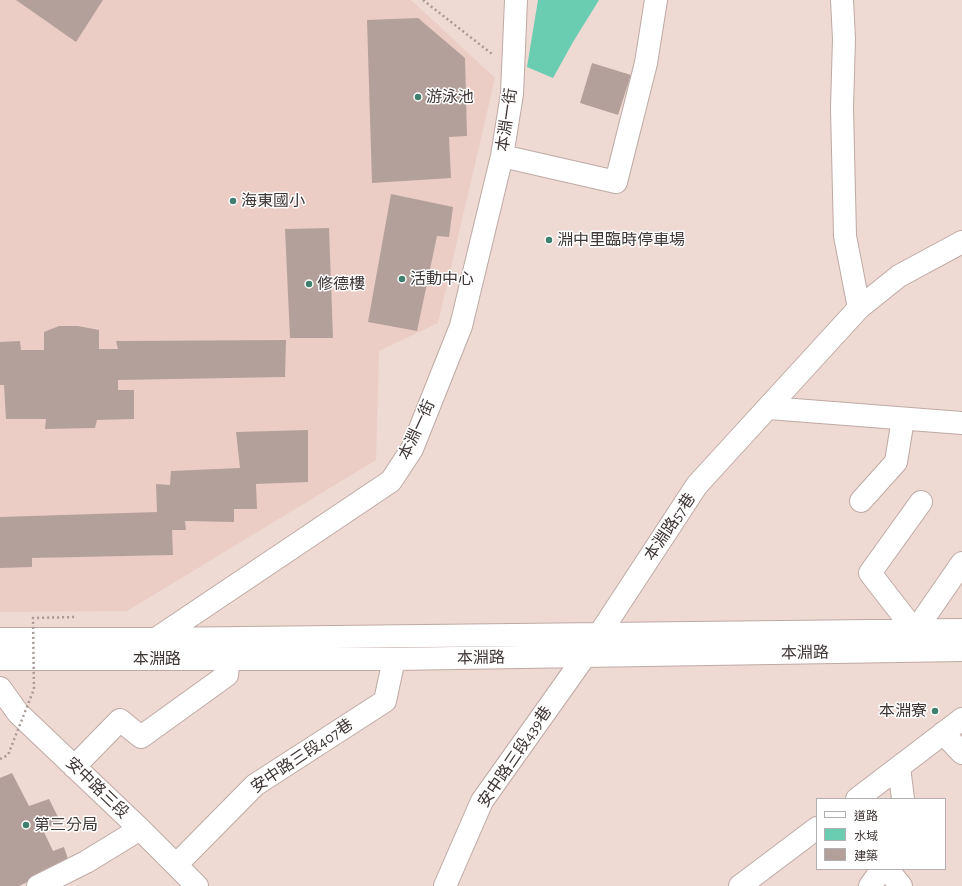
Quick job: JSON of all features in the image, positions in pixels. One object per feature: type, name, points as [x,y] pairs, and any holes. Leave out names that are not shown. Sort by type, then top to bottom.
[{"type":"street","name":"本淵一街","points":[[130,659],[154,639],[391,481],[412,449],[461,326],[502,156],[512,94],[516,0]]},
{"type":"street","points":[[502,156],[616,182],[646,63],[656,0]]},
{"type":"street","points":[[842,0],[844,39],[842,108],[845,236],[859,308]]},
{"type":"street","name":"本淵路57巷","points":[[585,656],[697,485],[859,308],[899,276],[962,242]]},
{"type":"street","points":[[769,408],[962,423]]},
{"type":"street","points":[[861,501],[896,462],[903,419]]},
{"type":"street","points":[[921,502],[870,573],[915,631],[962,563]]},
{"type":"street","name":"本淵路","points":[[0,639],[154,639],[962,630]]},
{"type":"street","name":"本淵路","points":[[0,659],[394,659],[962,650]]},
{"type":"street","name":"安中路三段439巷","points":[[445,886],[482,801],[585,656]]},
{"type":"street","points":[[74,766],[120,720],[142,737],[227,675],[229,659]]},
{"type":"street","name":"安中路三段407巷","points":[[176,864],[255,786],[385,700],[394,659]]},
{"type":"street","name":"安中路三段","points":[[0,688],[18,713],[140,829],[197,886]]},
{"type":"street","points":[[858,798],[962,719]]},
{"type":"street","points":[[943,733],[962,752]]},
{"type":"street","points":[[899,767],[903,798]]},
{"type":"street","points":[[38,886],[86,862],[140,829]]},
{"type":"street","points":[[740,886],[816,829]]},
{"type":"street","points":[[870,886],[881,870]]},
{"type":"street","points":[[888,870],[901,886]]},
{"type":"path","points":[[423,0],[513,70]]},
{"type":"path","points":[[0,759],[8,754],[34,689],[33,618],[75,617]]},
{"type":"shaded area","name":"海東國小","points":[[0,0],[411,0],[495,78],[438,323],[379,351],[376,460],[127,611],[0,612]]},
{"type":"water","points":[[538,0],[599,0],[553,78],[527,67]]},
{"type":"building","points":[[16,0],[103,0],[76,42]]},
{"type":"building","name":"游泳池","points":[[418,18],[465,58],[467,136],[449,137],[451,178],[372,183],[367,20]]},
{"type":"building","points":[[592,63],[631,75],[618,115],[580,103]]},
{"type":"building","name":"活動中心","points":[[391,194],[453,207],[449,237],[437,236],[417,331],[368,322]]},
{"type":"building","name":"修德樓","points":[[329,228],[333,338],[290,338],[285,229]]},
{"type":"building","points":[[59,326],[78,326],[99,330],[99,349],[118,349],[116,341],[286,340],[285,377],[118,380],[118,390],[134,390],[134,419],[97,420],[95,428],[45,429],[46,419],[6,419],[4,385],[0,385],[0,342],[20,341],[21,350],[44,350],[44,332]]},
{"type":"building","points":[[308,430],[308,482],[256,484],[257,509],[234,509],[234,522],[185,521],[186,530],[172,530],[173,555],[32,558],[32,567],[0,568],[0,517],[157,512],[156,484],[170,485],[171,471],[240,468],[236,432]]},
{"type":"building","name":"第三分局","points":[[12,773],[29,806],[49,799],[60,821],[43,830],[53,851],[64,847],[69,862],[19,886],[0,886],[0,778]]},
{"type":"place","name":"游泳池","points":[[418,97]]},
{"type":"place","name":"海東國小","points":[[233,201]]},
{"type":"place","name":"淵中里臨時停車場","points":[[549,240]]},
{"type":"place","name":"活動中心","points":[[402,279]]},
{"type":"place","name":"修德樓","points":[[309,284]]},
{"type":"place","name":"本淵寮","points":[[935,711]]},
{"type":"place","name":"第三分局","points":[[26,825]]}]
